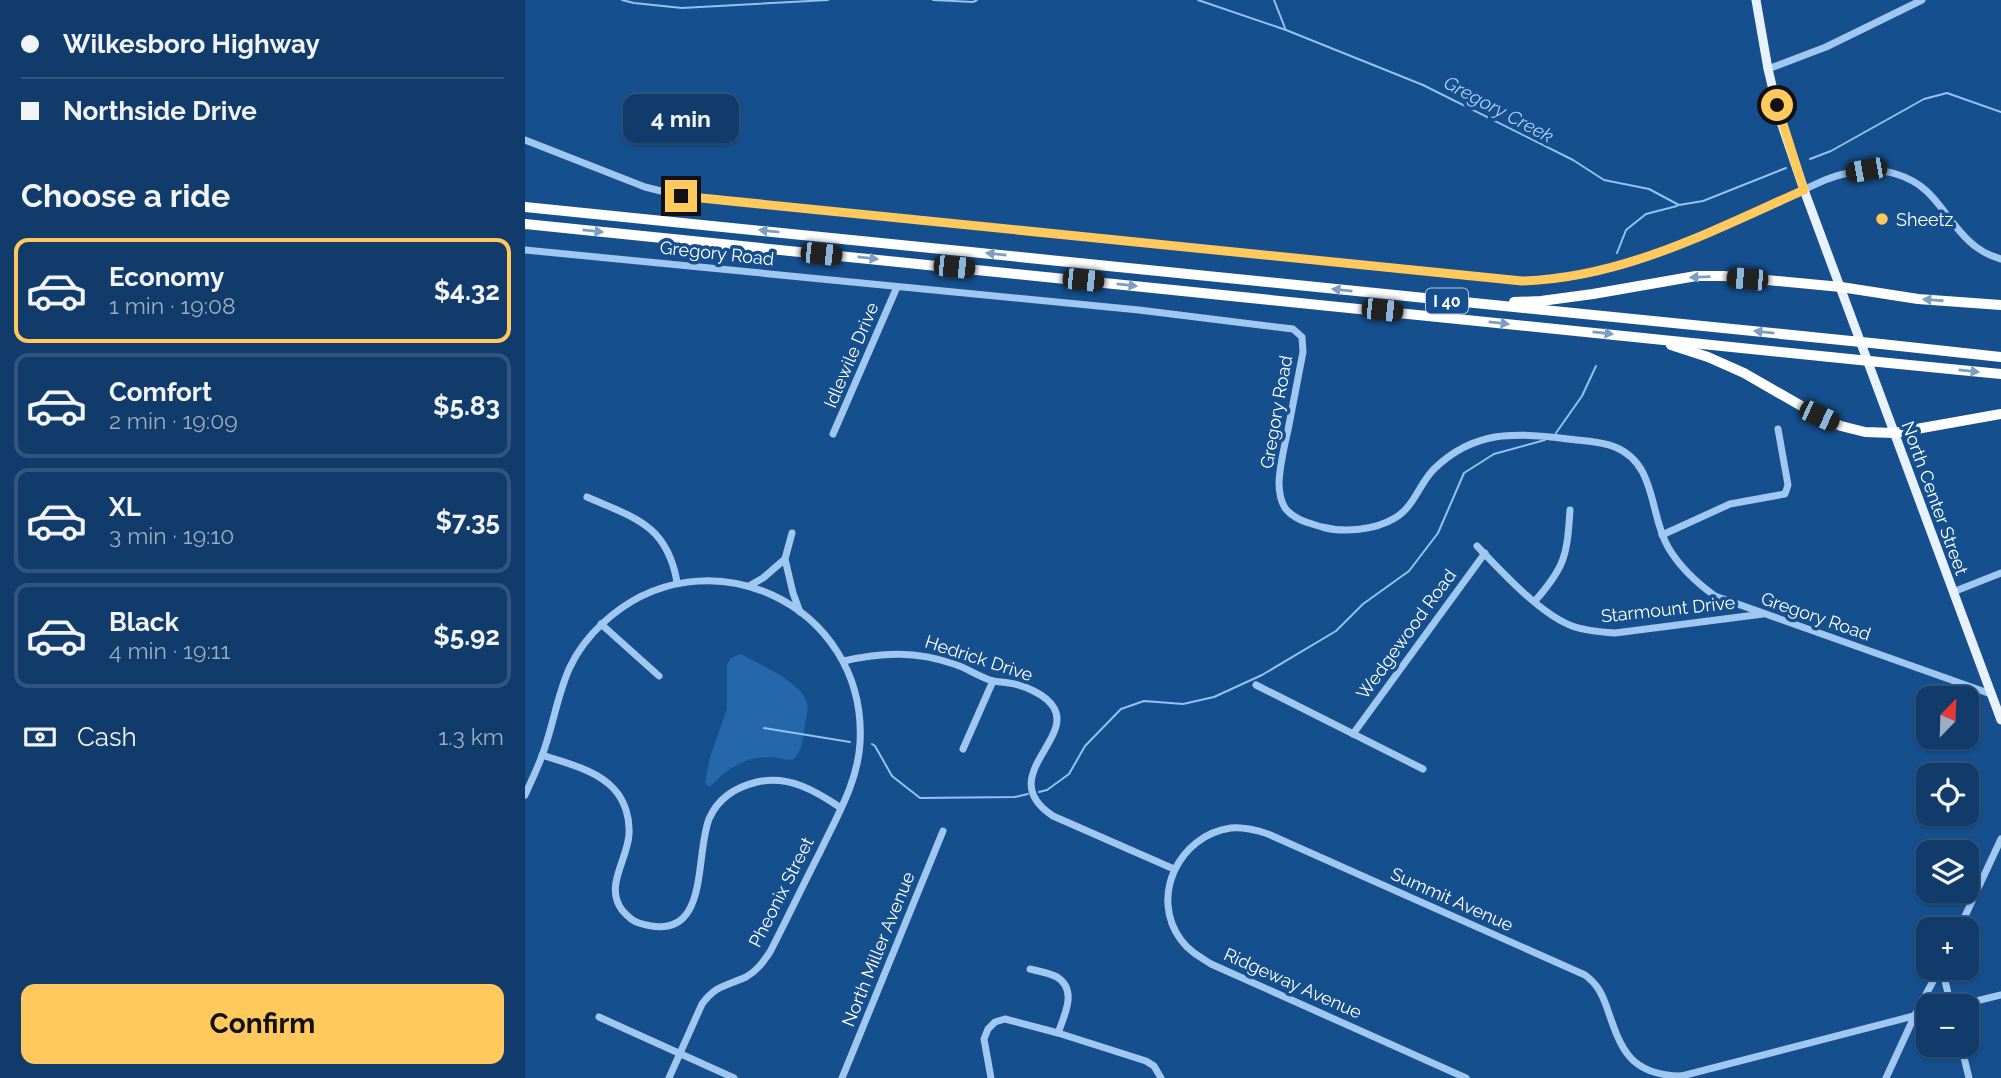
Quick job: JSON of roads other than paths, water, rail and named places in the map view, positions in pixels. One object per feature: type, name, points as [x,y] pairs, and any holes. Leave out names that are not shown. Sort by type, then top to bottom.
[{"type":"highway","name":"I 40","points":[[525,206],[2001,357]]},
{"type":"highway","name":"I 40","points":[[525,224],[2001,374]]},
{"type":"highway","points":[[1435,299],[1488,303],[1541,301],[1696,276],[1724,276],[1841,287],[1918,299],[2001,305]]},
{"type":"highway","points":[[1631,336],[1707,357],[1744,373],[1819,416],[1841,426],[1865,432],[1894,433],[2001,414]]},
{"type":"main road","name":"North Center Street","points":[[1756,0],[1780,119],[1804,190],[2001,720]]},
{"type":"street","points":[[1768,69],[1826,47],[1922,0]]},
{"type":"street","points":[[525,140],[645,187],[681,196],[1522,281],[1548,281],[1641,259],[1828,178],[1856,171],[1880,170],[1898,174],[1924,189],[1936,199],[1969,241],[2001,260]]},
{"type":"street","name":"Gregory Road","points":[[525,250],[1139,310],[1293,329],[1302,337],[1303,352],[1279,485],[1285,508],[1294,517],[1327,528],[1350,530],[1372,527],[1394,519],[1413,500],[1418,488],[1432,471],[1450,456],[1490,437],[1524,434],[1600,442],[1617,447],[1631,457],[1642,470],[1663,535],[1675,557],[1702,587],[1715,596],[1991,695]]},
{"type":"street","name":"Idlewile Drive","points":[[833,434],[897,287]]},
{"type":"street","points":[[1663,535],[1730,504],[1785,494],[1788,485],[1778,429]]},
{"type":"street","points":[[587,497],[652,529],[665,544],[674,562],[677,582]]},
{"type":"street","points":[[1535,601],[1559,570],[1566,554],[1570,510]]},
{"type":"street","points":[[792,533],[785,559],[793,593],[801,612]]},
{"type":"street","name":"Starmount Drive","points":[[1477,546],[1552,615],[1571,626],[1593,632],[1615,633],[1766,614]]},
{"type":"street","name":"Wedgewood Road","points":[[1353,734],[1485,554]]},
{"type":"street","points":[[749,586],[764,578],[785,559]]},
{"type":"street","points":[[1953,592],[2001,573]]},
{"type":"street","points":[[525,795],[542,755],[563,682],[573,660],[601,624],[621,607],[643,594],[677,582],[706,581],[749,586],[772,594],[801,612]]},
{"type":"street","name":"Pheonix Street","points":[[669,1078],[709,994],[719,986],[747,976],[761,966],[770,952],[841,808],[853,777],[860,745],[854,688],[844,661],[824,635],[801,612]]},
{"type":"street","points":[[601,624],[659,676]]},
{"type":"street","name":"Hedrick Drive","points":[[844,661],[869,655],[915,653],[957,664],[993,681],[1027,688],[1041,696],[1054,707],[1058,718],[1032,777],[1036,800],[1053,816],[1174,869]]},
{"type":"street","points":[[963,748],[993,681]]},
{"type":"street","points":[[1256,685],[1423,769]]},
{"type":"street","points":[[542,755],[603,779],[615,789],[623,802],[629,833],[617,874],[616,894],[619,906],[627,916],[638,923],[663,927],[676,922],[687,913],[695,901],[709,818],[729,793],[744,785],[765,780],[787,781],[808,787],[841,808]]},
{"type":"street","name":"Summit Avenue","points":[[1174,869],[1184,853],[1214,832],[1232,828],[1268,834],[1585,975],[1602,992],[1627,1056],[1652,1073],[1677,1077]]},
{"type":"street","name":"North Miller Avenue","points":[[842,1078],[943,831]]},
{"type":"street","points":[[1965,917],[2001,839]]},
{"type":"street","name":"Ridgeway Avenue","points":[[1174,869],[1168,887],[1172,924],[1181,941],[1194,954],[1466,1078]]},
{"type":"street","points":[[1030,969],[1057,978],[1064,984],[1069,998],[1058,1033]]},
{"type":"street","points":[[1886,1078],[1934,980]]},
{"type":"street","points":[[1979,1000],[2001,995]]},
{"type":"street","points":[[1677,1077],[1915,1015]]},
{"type":"street","points":[[599,1017],[734,1078]]},
{"type":"street","points":[[991,1078],[984,1039],[995,1022],[1005,1019],[1146,1061],[1154,1066],[1161,1078]]},
{"type":"street","points":[[1964,1057],[1969,1078]]},
{"type":"waterway","name":"Gregory Creek","points":[[622,0],[682,8],[828,0]]},
{"type":"waterway","name":"Gregory Creek","points":[[933,0],[977,0]]},
{"type":"waterway","name":"Gregory Creek","points":[[1198,0],[1286,30],[1423,85],[1573,160],[1604,180],[1649,189],[1679,205],[1703,201],[1786,168]]},
{"type":"waterway","points":[[1274,0],[1285,28]]},
{"type":"waterway","name":"Gregory Creek","points":[[1810,159],[1831,151],[1924,99],[1947,93],[2001,112]]},
{"type":"waterway","points":[[1617,253],[1626,230],[1646,214],[1677,206]]},
{"type":"waterway","points":[[1556,433],[1582,396],[1596,366]]},
{"type":"waterway","points":[[1039,792],[1047,790],[1069,774],[1085,746],[1121,709],[1144,701],[1183,704],[1214,697],[1262,675],[1336,631],[1363,604],[1409,571],[1438,533],[1464,473],[1494,454],[1545,440]]},
{"type":"waterway","points":[[764,728],[850,742]]},
{"type":"waterway","points":[[872,744],[892,776],[920,798],[1015,797],[1028,794]]},
{"type":"place","name":"Sheetz","points":[[1882,219]]}]
